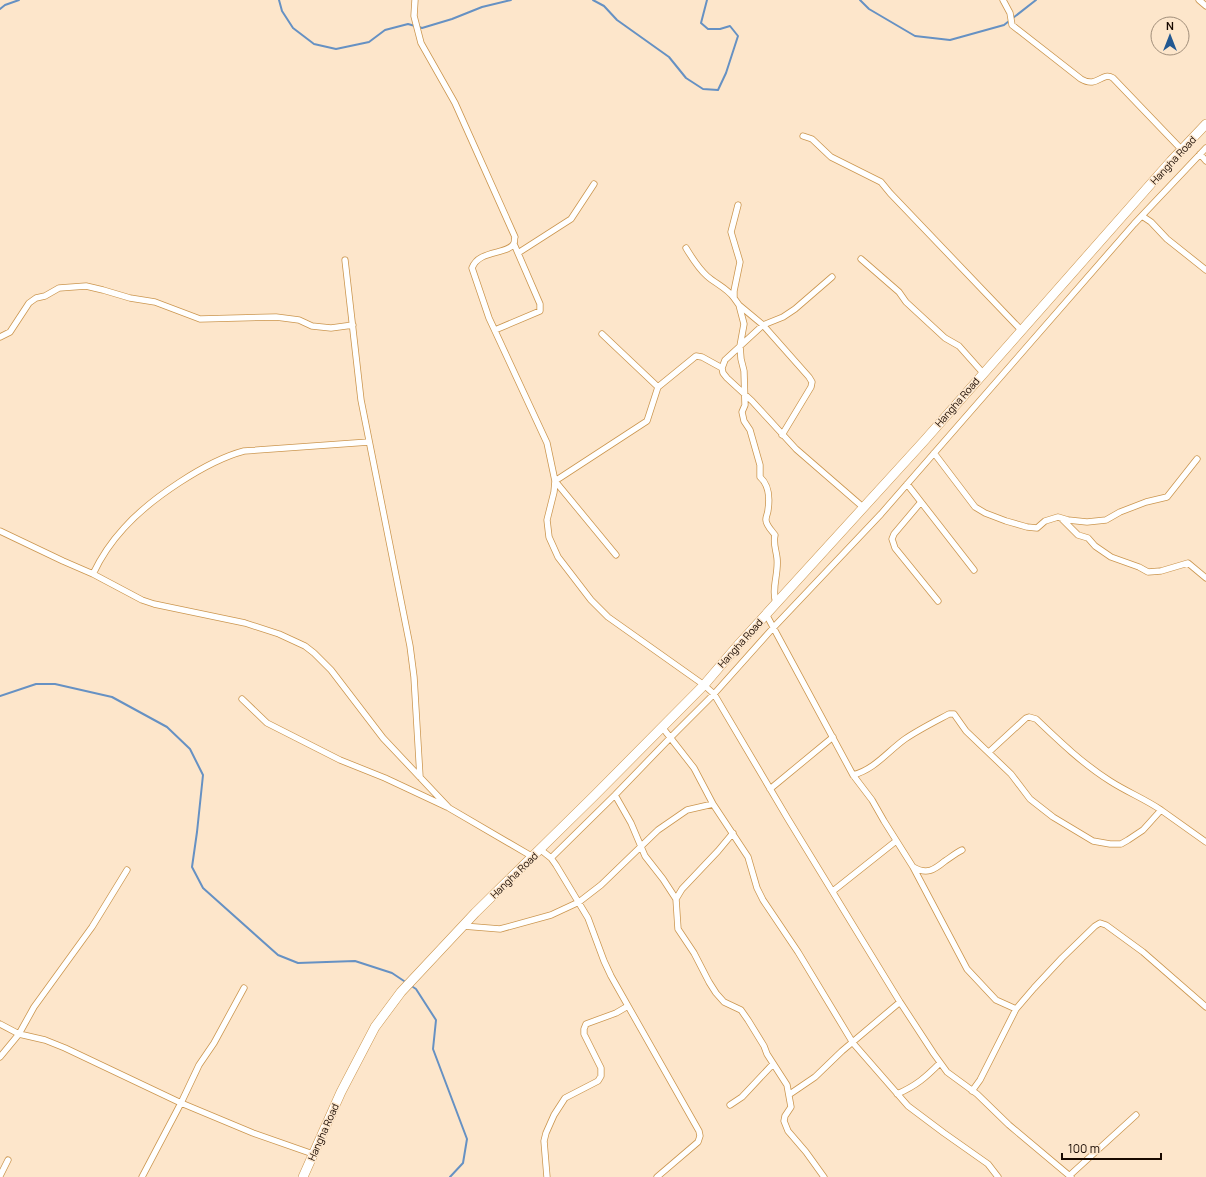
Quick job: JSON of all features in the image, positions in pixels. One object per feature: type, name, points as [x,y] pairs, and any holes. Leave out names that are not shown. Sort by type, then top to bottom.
[{"type":"highway","name":"Hangha Road","points":[[303,1177],[347,1078],[375,1027],[401,992],[463,926],[704,685],[766,614],[864,508],[1206,124]]},
{"type":"street","points":[[415,0],[414,16],[421,44],[455,103],[515,237],[514,244],[540,304],[540,311],[495,330]]},
{"type":"street","points":[[1003,0],[1010,13],[1012,25],[1087,83],[1092,83],[1106,76],[1113,78],[1182,150]]},
{"type":"street","points":[[1199,0],[1206,6]]},
{"type":"street","points":[[803,136],[812,139],[831,157],[881,182],[1021,330]]},
{"type":"street","points":[[551,858],[615,796],[714,694],[773,628],[881,514],[1142,216],[1206,148]]},
{"type":"street","points":[[1200,154],[1206,161]]},
{"type":"street","points":[[518,253],[571,219],[594,184]]},
{"type":"street","points":[[734,298],[740,262],[731,232],[738,205]]},
{"type":"street","points":[[1142,216],[1151,222],[1167,239],[1206,270]]},
{"type":"street","points":[[514,244],[510,248],[482,257],[474,262],[472,268],[489,318],[547,443],[555,481],[554,492],[547,520],[549,537],[558,557],[591,600],[608,617],[704,685],[714,694],[900,1002],[947,1072],[977,1094],[1009,1125],[1070,1176],[1136,1115]]},
{"type":"street","points":[[686,248],[700,269],[708,277],[729,291],[739,305],[763,325],[812,382],[811,387],[782,435]]},
{"type":"street","points":[[861,259],[900,292],[906,302],[945,338],[959,346],[983,373]]},
{"type":"street","points":[[345,260],[359,389],[410,646],[414,677],[420,777]]},
{"type":"street","points":[[722,368],[725,360],[763,325],[782,317],[795,309],[832,277]]},
{"type":"street","points":[[0,337],[10,332],[28,303],[36,298],[45,296],[59,288],[86,286],[130,298],[155,302],[200,319],[276,317],[299,320],[312,326],[331,328],[353,325]]},
{"type":"street","points":[[739,305],[744,324],[740,346],[744,372],[745,405],[742,412],[744,421],[750,430],[760,465],[760,477],[764,480],[769,492],[766,519],[775,536],[773,543],[778,567],[774,597],[776,603]]},
{"type":"street","points":[[602,334],[658,387]]},
{"type":"street","points":[[555,481],[647,421],[658,387],[696,356],[702,357],[722,368],[727,378],[744,393],[782,435],[809,461],[864,508]]},
{"type":"street","points":[[93,574],[103,555],[124,528],[148,506],[178,484],[215,461],[231,454],[244,451],[369,442]]},
{"type":"street","points":[[934,453],[975,507],[985,513],[1027,527],[1037,528],[1045,521],[1058,517],[1068,520],[1087,522],[1106,520],[1120,512],[1146,502],[1167,497],[1197,459]]},
{"type":"street","points":[[555,481],[616,555]]},
{"type":"street","points":[[907,484],[974,570]]},
{"type":"street","points":[[921,502],[894,534],[892,539],[895,548],[938,601]]},
{"type":"street","points":[[1060,518],[1078,535],[1088,538],[1094,546],[1111,557],[1139,567],[1148,572],[1161,571],[1188,563],[1206,578]]},
{"type":"street","points":[[0,531],[62,561],[93,574],[142,600],[154,604],[245,623],[279,634],[305,646],[331,670],[383,738],[449,808]]},
{"type":"street","points":[[766,614],[853,775],[872,800],[896,841],[913,866],[967,969],[996,1000],[1016,1009]]},
{"type":"street","points":[[242,699],[267,723],[340,760],[385,778],[449,808],[533,857]]},
{"type":"street","points":[[853,775],[880,762],[905,739],[948,714],[954,714],[966,731],[989,752],[1036,803],[1053,817],[1093,840],[1110,844],[1121,844],[1143,830],[1162,810]]},
{"type":"street","points":[[989,752],[1026,718],[1030,717],[1036,719],[1072,753],[1108,780],[1149,801],[1206,842]]},
{"type":"street","points":[[662,726],[694,768],[713,804],[748,857],[757,888],[763,900],[798,952],[853,1043],[908,1106],[988,1164],[998,1177]]},
{"type":"street","points":[[770,789],[833,737]]},
{"type":"street","points":[[615,796],[630,823],[645,856],[676,899],[678,929],[694,953],[709,982],[724,1002],[741,1010],[787,1085],[792,1107],[785,1116],[784,1121],[788,1131],[806,1152],[824,1177]]},
{"type":"street","points":[[463,926],[500,929],[506,928],[551,915],[579,902],[601,885],[658,830],[687,810],[713,804]]},
{"type":"street","points":[[676,899],[682,889],[733,833]]},
{"type":"street","points":[[833,891],[896,841]]},
{"type":"street","points":[[540,850],[551,858],[579,902],[588,918],[604,961],[628,1006],[697,1124],[700,1136],[698,1142],[656,1177]]},
{"type":"street","points":[[913,866],[918,870],[932,870],[962,850]]},
{"type":"street","points":[[0,1058],[19,1034],[34,1007],[92,926],[127,870]]},
{"type":"street","points":[[972,1091],[980,1080],[1016,1009],[1062,958],[1100,923],[1106,925],[1143,952],[1206,1007]]},
{"type":"street","points":[[142,1177],[181,1104],[199,1065],[214,1043],[244,988]]},
{"type":"street","points":[[790,1094],[815,1077],[900,1002]]},
{"type":"street","points":[[547,1177],[544,1141],[549,1124],[565,1098],[598,1081],[601,1076],[601,1068],[584,1034],[586,1024],[616,1013],[628,1006]]},
{"type":"street","points":[[0,1024],[19,1034],[45,1040],[66,1048],[181,1104],[253,1133],[313,1154]]},
{"type":"street","points":[[897,1094],[910,1089],[924,1079],[940,1063]]},
{"type":"street","points":[[730,1105],[742,1097],[773,1064]]},
{"type":"street","points":[[0,1176],[8,1160]]},
{"type":"waterway","points":[[0,9],[5,5],[19,0]]},
{"type":"waterway","points":[[279,0],[282,11],[293,28],[314,44],[336,49],[369,42],[385,30],[408,24],[415,26]]},
{"type":"waterway","points":[[419,27],[422,28],[452,19],[482,7],[511,0]]},
{"type":"waterway","points":[[593,0],[604,6],[617,20],[669,57],[686,78],[703,89],[718,90],[726,73],[738,36],[730,26],[720,29],[708,29],[701,23],[707,0]]},
{"type":"waterway","points":[[860,0],[869,9],[915,36],[950,40],[1004,25],[1036,0]]},
{"type":"waterway","points":[[0,696],[36,684],[55,684],[112,697],[167,727],[190,749],[203,775],[192,867],[203,888],[278,955],[298,963],[355,961],[392,973],[407,983]]},
{"type":"waterway","points":[[410,985],[416,989],[436,1020],[433,1049],[467,1139],[463,1163],[450,1177]]}]
